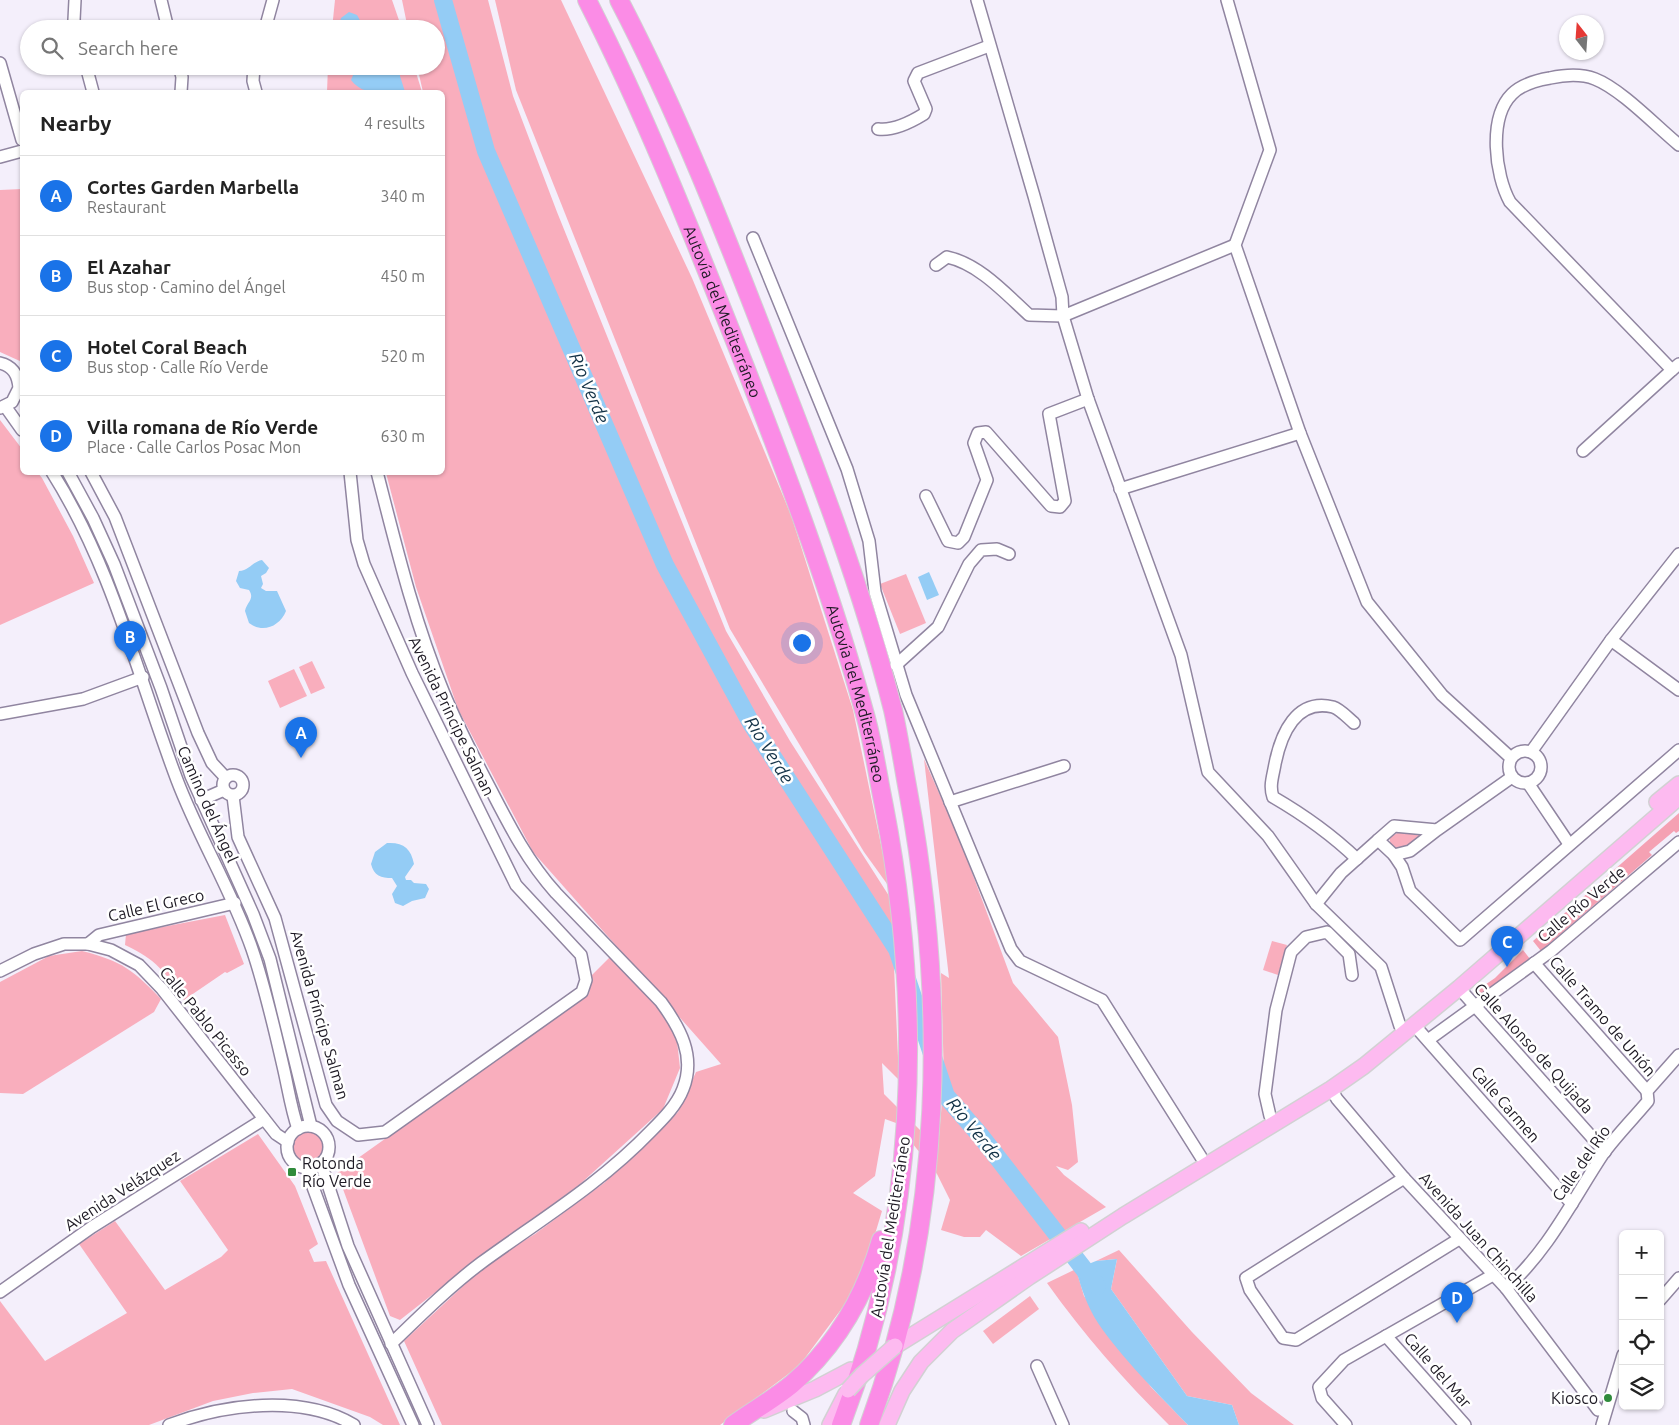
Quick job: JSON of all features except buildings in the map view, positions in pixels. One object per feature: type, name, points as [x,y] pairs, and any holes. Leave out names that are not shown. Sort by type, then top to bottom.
[{"type":"highway","name":"Autovía del Mediterráneo","points":[[587,0],[613,51],[683,210],[793,490],[867,721],[895,865],[904,930],[908,999],[909,1075],[905,1145],[898,1200],[876,1316],[863,1366],[849,1396],[841,1425]]},
{"type":"highway","name":"Autovía del Mediterráneo","points":[[619,0],[642,43],[707,188],[820,477],[856,587],[893,712],[919,849],[932,967],[934,1033],[932,1110],[927,1173],[902,1315],[869,1425]]},
{"type":"highway","points":[[734,1425],[792,1384],[832,1342],[865,1286],[886,1222],[898,1200]]},
{"type":"main road","points":[[1121,1212],[1331,1089],[1364,1066],[1679,784]]},
{"type":"main road","points":[[734,1425],[751,1415],[824,1385],[1026,1272],[1121,1212],[1201,1158],[1319,1086],[1408,1026],[1459,988],[1679,797]]},
{"type":"main road","points":[[887,1425],[911,1376],[931,1351],[1026,1272]]},
{"type":"main road","points":[[830,1425],[862,1375],[895,1346]]},
{"type":"street","points":[[74,0],[74,20]]},
{"type":"street","points":[[161,0],[166,20]]},
{"type":"street","points":[[267,20],[273,0]]},
{"type":"street","points":[[976,0],[1034,196],[1062,297],[1063,316],[1088,400],[1181,655],[1208,772],[1268,836],[1316,904],[1381,967],[1408,1026]]},
{"type":"street","points":[[1227,0],[1270,150],[1235,245],[1300,433],[1366,602],[1442,695],[1511,758]]},
{"type":"street","points":[[878,129],[885,130],[902,125],[924,114],[926,109],[914,81],[918,73],[989,46]]},
{"type":"street","points":[[0,63],[20,133]]},
{"type":"street","points":[[88,75],[92,90]]},
{"type":"street","points":[[181,75],[181,90]]},
{"type":"street","points":[[253,75],[255,90]]},
{"type":"street","points":[[1583,451],[1676,367],[1510,202],[1503,189],[1497,169],[1497,132],[1502,112],[1512,94],[1537,80],[1560,76],[1596,79],[1617,92],[1679,145]]},
{"type":"street","points":[[0,157],[20,152]]},
{"type":"street","points":[[753,238],[847,469],[869,541],[875,592],[896,665],[1011,949],[1020,961],[1102,1000],[1201,1158]]},
{"type":"street","points":[[936,264],[947,257],[963,260],[998,287],[1029,316],[1063,316],[1235,245]]},
{"type":"street","points":[[0,363],[11,368],[20,378],[20,400],[3,407],[20,428]]},
{"type":"street","points":[[926,496],[948,541],[958,542],[964,537],[987,480],[974,443],[978,433],[986,432],[1052,506],[1060,506],[1065,501],[1049,414],[1088,400]]},
{"type":"street","points":[[1120,489],[1300,433]]},
{"type":"street","name":"Camino del Ángel","points":[[54,475],[93,552],[143,677],[178,783],[235,904],[264,989],[298,1129]]},
{"type":"street","name":"Camino del Ángel","points":[[70,475],[93,518],[133,611],[182,754],[201,800],[238,876],[270,959],[311,1126]]},
{"type":"street","points":[[93,475],[115,517],[198,733],[212,763],[226,778]]},
{"type":"street","name":"Avenida Principe Salman","points":[[350,475],[358,540],[364,564],[412,673],[516,885],[577,948]]},
{"type":"street","points":[[378,475],[396,544],[440,683],[464,738],[517,839],[541,877],[661,1002],[676,1022],[684,1039],[688,1056],[688,1074],[683,1090],[672,1108],[636,1146],[582,1193],[459,1280],[391,1344]]},
{"type":"street","points":[[896,665],[938,627],[969,564],[981,550],[997,549],[1009,554]]},
{"type":"street","points":[[1531,752],[1611,640],[1679,554]]},
{"type":"street","points":[[1611,640],[1678,685]]},
{"type":"street","points":[[0,714],[83,700],[143,677]]},
{"type":"street","points":[[1354,723],[1335,707],[1319,706],[1306,710],[1289,724],[1282,736],[1270,788],[1273,797],[1307,818],[1338,841],[1357,859]]},
{"type":"street","points":[[1378,840],[1394,855],[1402,867],[1410,891],[1460,940],[1679,750]]},
{"type":"street","points":[[1521,751],[1531,752],[1538,758],[1541,768],[1537,777],[1528,783],[1518,782],[1512,777],[1509,770],[1511,758],[1521,751]]},
{"type":"street","points":[[950,802],[1064,766]]},
{"type":"street","points":[[201,800],[242,791],[243,781],[235,775],[226,778],[223,784],[229,793]]},
{"type":"street","points":[[1394,855],[1410,851],[1512,777]]},
{"type":"street","points":[[1528,783],[1569,844]]},
{"type":"street","name":"Avenida Príncipe Salman","points":[[229,793],[238,837],[275,918],[326,1105],[337,1121],[358,1135],[385,1132],[573,1000],[582,992],[586,980],[577,948]]},
{"type":"street","points":[[1316,904],[1341,873],[1394,826],[1437,830]]},
{"type":"street","name":"Calle Río Verde","points":[[1428,1040],[1473,1005],[1534,963],[1598,912],[1679,842]]},
{"type":"street","name":"Calle El Greco","points":[[88,944],[99,935],[235,904]]},
{"type":"street","points":[[1270,1116],[1265,1094],[1276,1010],[1291,952],[1306,936],[1326,932],[1349,954],[1352,974]]},
{"type":"street","name":"Calle Pablo Picasso","points":[[0,971],[34,954],[64,944],[88,944],[111,950],[139,965],[162,989],[276,1134],[288,1142]]},
{"type":"street","name":"Calle Tramo de Unión","points":[[1534,963],[1647,1091]]},
{"type":"street","name":"Calle Alonso de Quijada","points":[[1459,988],[1605,1152]]},
{"type":"street","name":"Calle Carmen","points":[[1408,1026],[1428,1040],[1572,1204]]},
{"type":"street","name":"Calle del Río","points":[[1506,1288],[1525,1271],[1549,1241],[1605,1152],[1648,1101],[1647,1091],[1679,1055]]},
{"type":"street","name":"Avenida Juan Chinchilla","points":[[1331,1089],[1337,1099],[1404,1178],[1506,1288],[1598,1410]]},
{"type":"street","name":"Avenida Velázquez","points":[[0,1292],[92,1227],[264,1119]]},
{"type":"street","points":[[311,1126],[323,1133],[329,1145],[328,1152],[321,1164],[306,1168],[299,1166],[289,1156],[288,1142],[298,1129],[311,1126]]},
{"type":"street","points":[[321,1164],[348,1246],[428,1425]]},
{"type":"street","points":[[306,1168],[349,1285],[413,1425]]},
{"type":"street","points":[[1404,1178],[1246,1278],[1250,1290],[1283,1338],[1296,1340],[1459,1239]]},
{"type":"street","points":[[1346,1425],[1322,1398],[1319,1387],[1344,1360],[1493,1275]]},
{"type":"street","points":[[1664,1295],[1679,1278]]},
{"type":"street","name":"Calle del Mar","points":[[1386,1336],[1465,1425]]},
{"type":"street","points":[[1602,1425],[1620,1365]]},
{"type":"street","points":[[1037,1366],[1063,1425]]},
{"type":"street","points":[[169,1425],[236,1408],[293,1404],[340,1417],[354,1425]]},
{"type":"street","points":[[793,1411],[802,1418],[804,1425]]},
{"type":"shaded area","points":[[335,0],[392,0],[399,20],[333,20]]},
{"type":"shaded area","points":[[402,0],[488,0],[513,96],[557,212],[726,631],[790,741],[891,899],[899,1080],[882,1063],[884,1094],[938,1148],[944,1078],[941,973],[949,978],[924,759],[961,843],[1013,983],[1058,1037],[1072,1105],[1078,1162],[1068,1170],[1056,1166],[1064,1175],[1106,1207],[1021,1256],[986,1230],[980,1237],[964,1237],[941,1230],[950,1200],[937,1174],[896,1123],[885,1119],[875,1176],[853,1193],[882,1211],[860,1284],[799,1366],[720,1425],[442,1425],[404,1341],[489,1262],[535,1234],[604,1183],[678,1112],[696,1072],[721,1064],[533,852],[458,709],[416,587],[387,475],[445,475],[445,90],[423,90],[419,75],[445,75],[445,20],[406,20]]},
{"type":"shaded area","points":[[495,0],[561,0],[692,278],[791,515],[853,710],[890,888],[864,852],[730,629],[516,90]]},
{"type":"shaded area","points":[[328,75],[417,75],[421,90],[327,90]]},
{"type":"shaded area","points":[[20,189],[20,361],[0,352],[0,190]]},
{"type":"shaded area","points":[[0,420],[20,446],[20,475],[40,475],[42,478],[73,536],[94,583],[0,625]]},
{"type":"shaded area","points":[[906,574],[926,623],[900,634],[880,584]]},
{"type":"shaded area","points":[[312,661],[325,688],[311,694],[299,667]]},
{"type":"shaded area","points":[[294,669],[307,696],[280,708],[268,681]]},
{"type":"shaded area","points":[[1679,813],[1679,831],[1676,833],[1674,831],[1649,852],[1652,855],[1541,951],[1533,941]]},
{"type":"shaded area","points":[[1400,832],[1425,833],[1413,844],[1396,849],[1391,846],[1389,837]]},
{"type":"shaded area","points":[[225,915],[244,964],[227,973],[225,972],[184,1000],[153,962],[125,945],[126,934]]},
{"type":"shaded area","points":[[1272,941],[1287,945],[1278,975],[1263,970]]},
{"type":"shaded area","points":[[1523,950],[1530,959],[1480,997],[1473,993],[1495,978]]},
{"type":"shaded area","points":[[82,951],[117,963],[134,974],[161,999],[154,1012],[23,1094],[0,1093],[0,982],[49,956]]},
{"type":"shaded area","points":[[611,956],[662,1011],[677,1041],[680,1068],[663,1109],[579,1185],[474,1262],[400,1320],[390,1316],[337,1173],[589,994],[592,975]]},
{"type":"shaded area","points":[[308,1132],[318,1137],[323,1147],[318,1157],[308,1162],[298,1157],[293,1147],[298,1137]]},
{"type":"shaded area","points":[[258,1134],[295,1186],[318,1244],[309,1250],[314,1262],[326,1261],[400,1425],[383,1425],[370,1417],[292,1389],[253,1393],[213,1401],[149,1425],[0,1425],[0,1301],[45,1361],[127,1313],[79,1244],[115,1221],[165,1290],[221,1257],[228,1250],[180,1181]]},
{"type":"shaded area","points":[[1119,1250],[1192,1332],[1251,1393],[1294,1425],[1239,1425],[1232,1405],[1187,1396],[1111,1289],[1117,1259],[1096,1261]]},
{"type":"shaded area","points":[[1076,1269],[1084,1296],[1151,1387],[1188,1425],[1169,1425],[1105,1357],[1047,1283]]},
{"type":"shaded area","points":[[1030,1296],[1039,1309],[993,1344],[983,1331]]},
{"type":"water","points":[[349,12],[357,15],[360,20],[340,20]]},
{"type":"water","points":[[353,75],[400,75],[404,90],[364,90],[351,80]]},
{"type":"water","points":[[262,560],[269,568],[261,576],[263,584],[261,588],[266,591],[277,591],[286,611],[280,621],[265,628],[249,623],[245,611],[251,598],[251,593],[249,590],[240,588],[236,581],[239,571],[245,570]]},
{"type":"water","points":[[929,572],[939,595],[927,600],[918,577]]},
{"type":"water","points":[[387,843],[402,845],[411,854],[414,864],[405,877],[406,880],[411,880],[414,883],[426,884],[429,889],[425,898],[412,901],[403,906],[395,903],[392,894],[397,886],[392,878],[381,877],[376,874],[371,864],[375,852]]},
{"type":"water","points":[[1117,1259],[1111,1289],[1187,1396],[1232,1405],[1239,1425],[1188,1425],[1107,1336],[1094,1317],[1082,1290],[1076,1269],[1096,1261]]},
{"type":"waterway","name":"Rio Verde","points":[[443,0],[486,151],[665,565],[751,723],[897,949],[946,1096],[980,1135],[1097,1286]]},
{"type":"place","name":"El Azahar","points":[[130,662]]},
{"type":"place","name":"Cortes Garden Marbella","points":[[301,758]]},
{"type":"place","name":"Hotel Coral Beach","points":[[1507,967]]},
{"type":"place","name":"Rotonda Río Verde","points":[[292,1172]]},
{"type":"place","name":"Villa romana de Río Verde","points":[[1457,1323]]},
{"type":"place","name":"Kiosco","points":[[1608,1398]]}]
